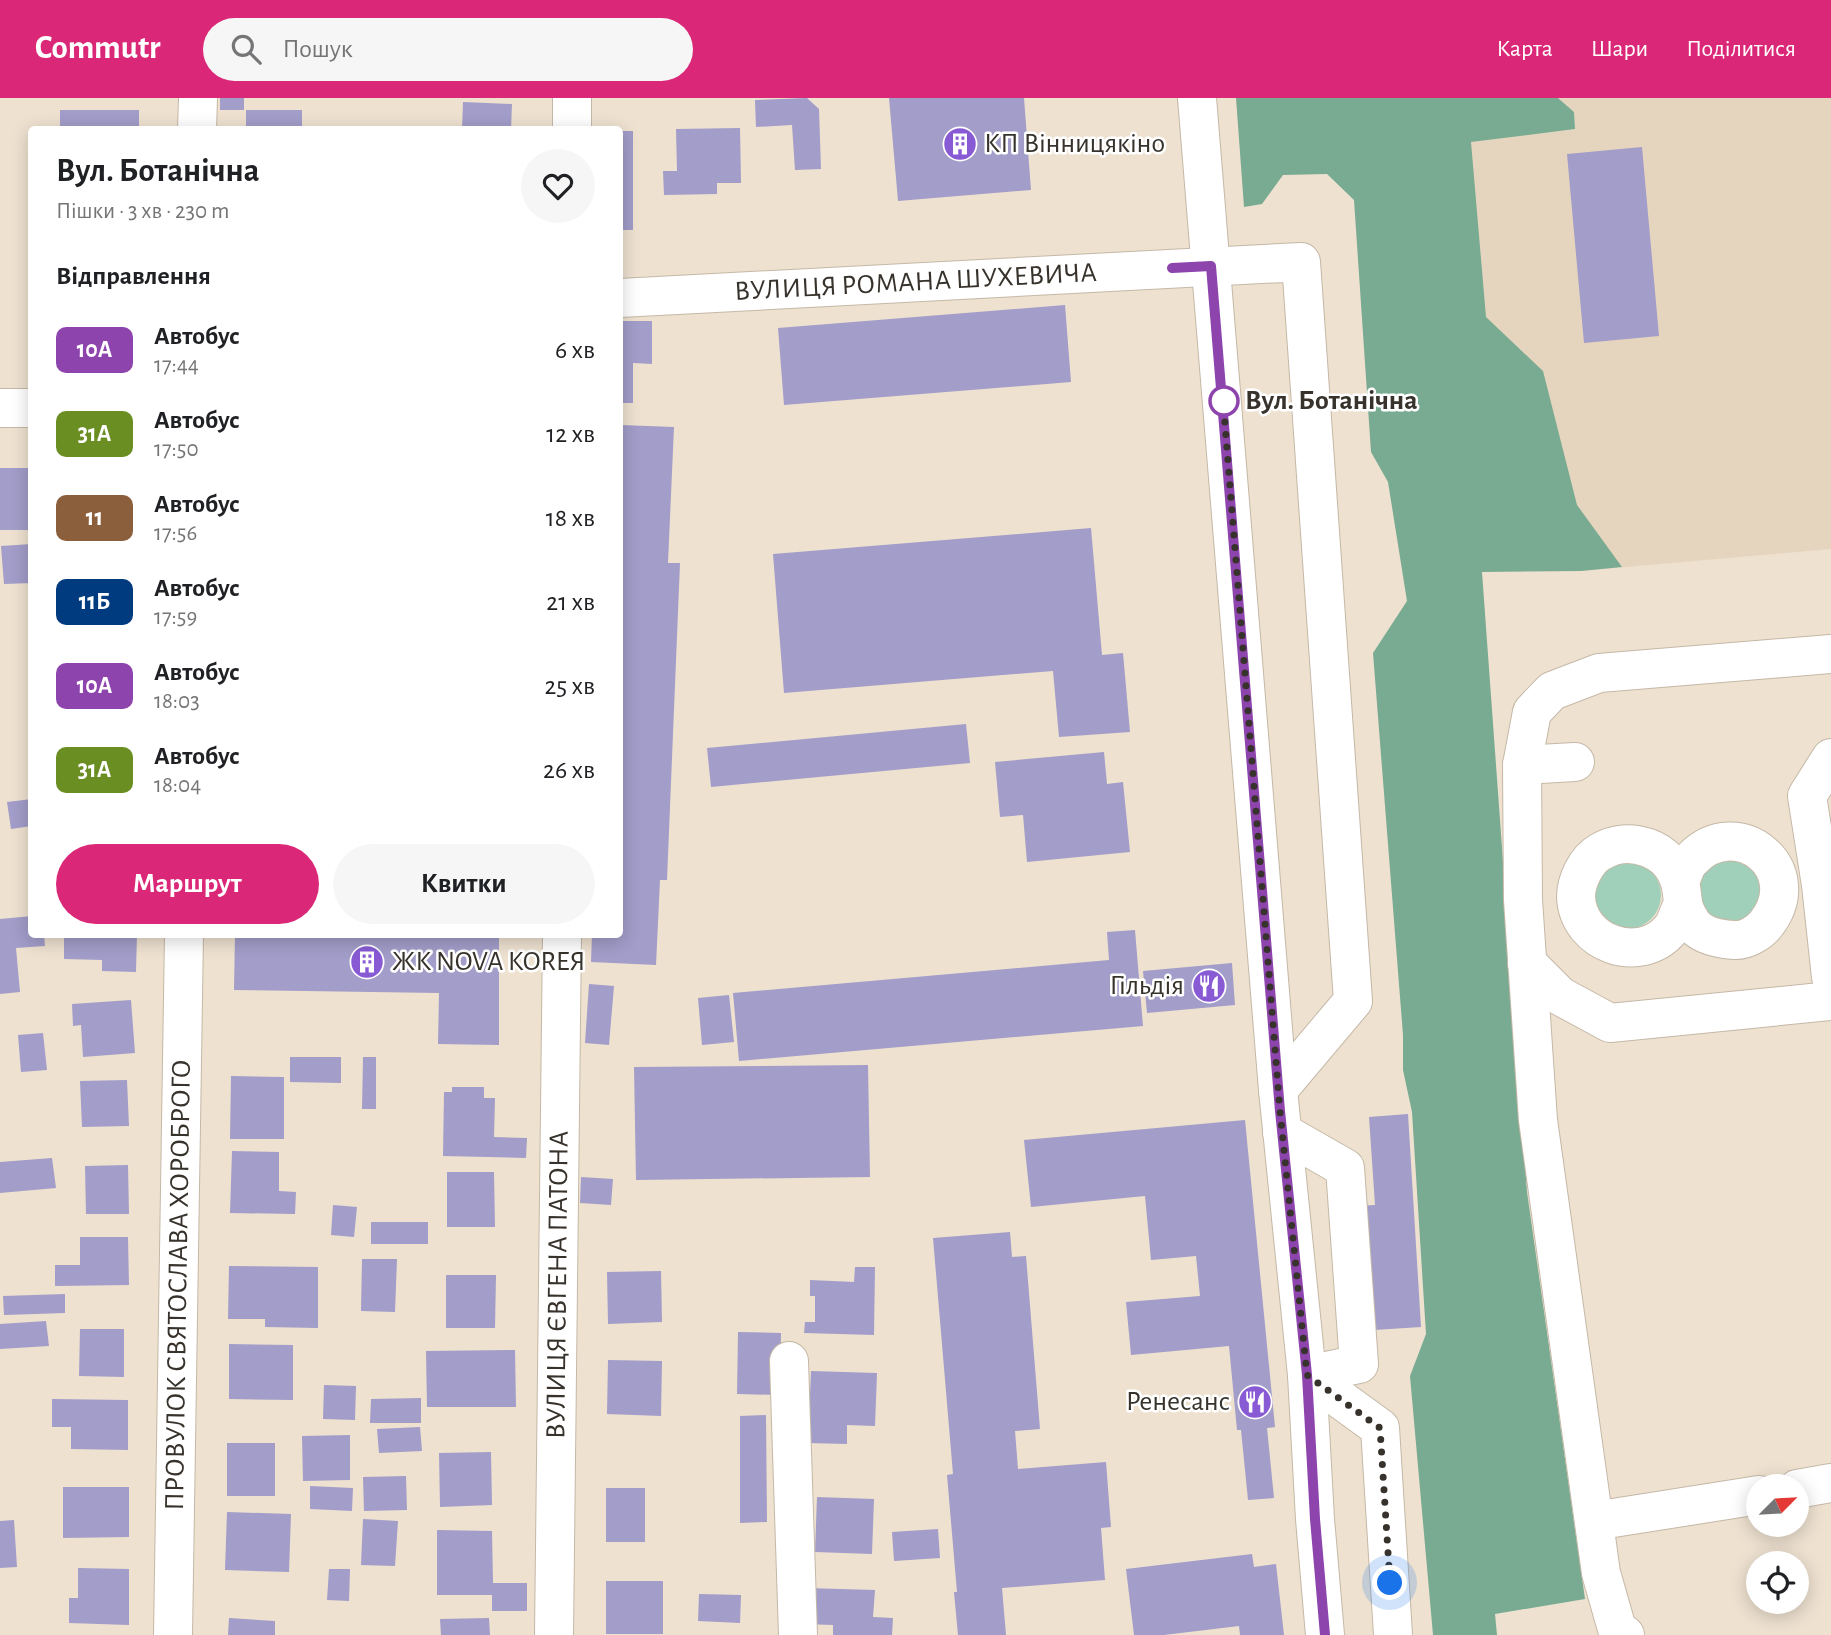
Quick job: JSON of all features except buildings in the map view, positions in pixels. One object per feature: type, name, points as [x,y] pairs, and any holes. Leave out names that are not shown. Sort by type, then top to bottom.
[{"type":"street","points":[[197,126],[198,98]]},
{"type":"street","points":[[572,98],[572,126]]},
{"type":"street","points":[[1197,98],[1278,1090],[1307,1375],[1325,1635]]},
{"type":"street","name":"ВУЛИЦЯ РОМАНА ШУХЕВИЧА","points":[[623,298],[1301,262],[1353,1001],[1278,1090]]},
{"type":"street","points":[[0,408],[28,408]]},
{"type":"street","points":[[1616,1633],[1601,1573],[1538,1120],[1522,900],[1522,765],[1532,712],[1552,691],[1599,673],[1831,654]]},
{"type":"street","points":[[1831,758],[1807,796],[1821,885],[1831,977]]},
{"type":"street","points":[[1522,765],[1575,762]]},
{"type":"street","points":[[1681,894],[1671,929],[1650,944],[1625,948],[1601,941],[1583,922],[1576,897],[1581,872],[1598,852],[1622,843],[1647,846],[1668,860],[1681,894],[1694,926],[1715,939],[1739,940],[1761,930],[1776,911],[1780,887],[1773,864],[1755,848],[1732,840],[1709,845],[1689,860],[1681,894]]},
{"type":"street","points":[[1780,887],[1821,885]]},
{"type":"street","points":[[1522,900],[1576,897]]},
{"type":"street","name":"ПРОВУЛОК СВЯТОСЛАВА ХОРОБРОГО","points":[[173,1635],[184,938]]},
{"type":"street","name":"ВУЛИЦЯ ЄВГЕНА ПАТОНА","points":[[554,1635],[562,938]]},
{"type":"street","points":[[1527,963],[1560,996],[1610,1023],[1831,1002]]},
{"type":"street","points":[[1282,1132],[1345,1168],[1359,1364],[1307,1375]]},
{"type":"street","points":[[789,1361],[798,1635]]},
{"type":"street","points":[[1307,1375],[1380,1428],[1393,1635]]},
{"type":"street","points":[[1810,1487],[1831,1483]]},
{"type":"street","points":[[1594,1521],[1746,1497]]},
{"type":"shaded area","points":[[1558,98],[1831,98],[1831,549],[1581,571],[1482,571],[1443,145],[1575,129],[1574,112]]},
{"type":"green space","points":[[1236,98],[1558,98],[1574,112],[1575,129],[1471,142],[1486,317],[1543,371],[1577,505],[1622,567],[1581,571],[1482,572],[1527,1192],[1585,1599],[1495,1614],[1497,1635],[1433,1635],[1410,1376],[1426,1334],[1412,1112],[1403,1070],[1403,1035],[1373,653],[1407,601],[1388,482],[1371,452],[1354,200],[1327,174],[1283,175],[1262,204],[1244,207]]},
{"type":"green space","points":[[1719,857],[1754,863],[1766,896],[1743,923],[1728,924],[1717,921],[1703,910],[1699,901],[1697,883],[1700,874],[1705,866]]},
{"type":"green space","points":[[1620,861],[1634,861],[1646,866],[1656,876],[1661,895],[1656,914],[1646,924],[1634,929],[1620,929],[1608,924],[1598,914],[1593,902],[1593,888],[1598,876],[1608,866]]},
{"type":"bus line","name":"10А","points":[[1172,268],[1211,266],[1280,1111],[1307,1375],[1325,1635]]},
{"type":"place","name":"КП Вінницякіно","points":[[960,144]]},
{"type":"place","name":"Вул. Ботанічна","points":[[1224,401]]},
{"type":"place","name":"ЖК NOVA KOREЯ","points":[[367,962]]},
{"type":"place","name":"Гільдія","points":[[1209,986]]},
{"type":"place","name":"Ренесанс","points":[[1255,1402]]},
{"type":"route","points":[[1224,401],[1223,399],[1280,1111],[1307,1375],[1380,1428],[1390,1583]]}]
